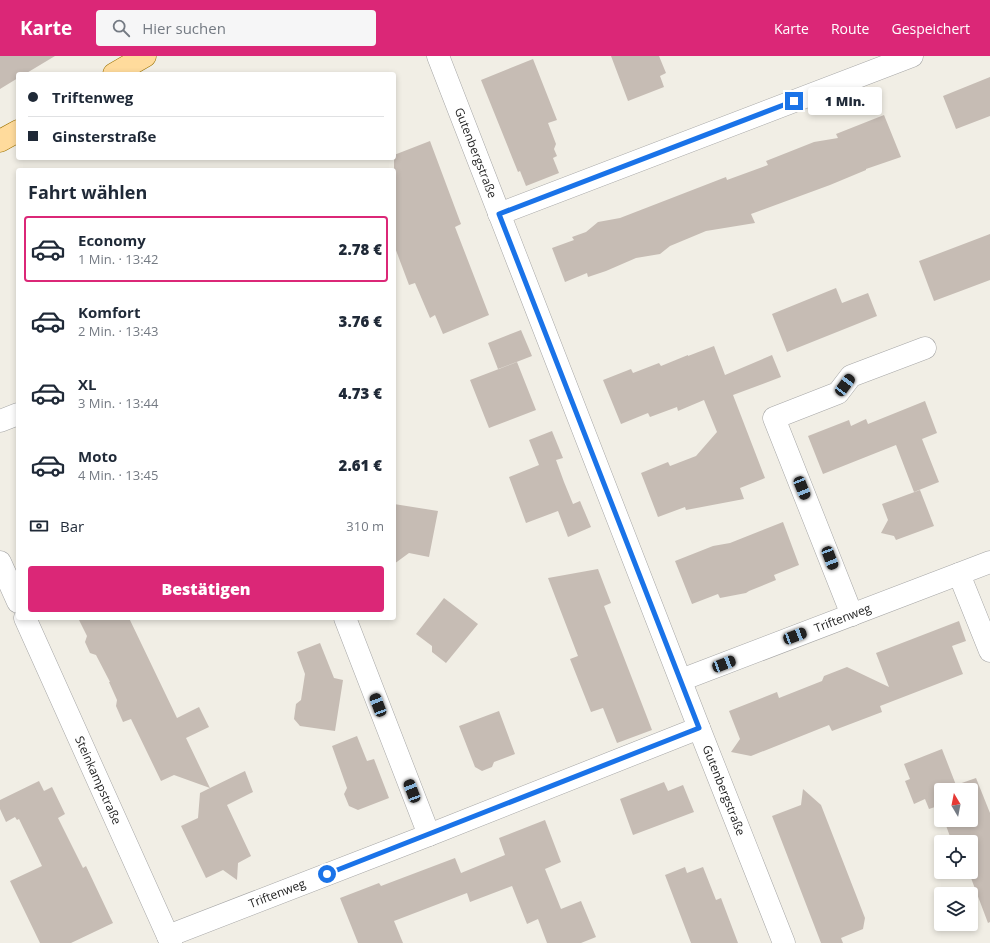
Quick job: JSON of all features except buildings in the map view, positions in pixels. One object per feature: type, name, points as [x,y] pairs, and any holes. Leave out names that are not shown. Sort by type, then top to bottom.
[{"type":"main road","points":[[117,72],[145,56]]},
{"type":"main road","points":[[0,142],[16,132]]},
{"type":"street","name":"Gutenbergstraße","points":[[438,56],[784,943]]},
{"type":"street","points":[[499,214],[912,56]]},
{"type":"street","points":[[852,615],[774,418],[838,393],[851,376],[925,348]]},
{"type":"street","points":[[0,421],[16,415]]},
{"type":"street","points":[[0,562],[16,598]]},
{"type":"street","name":"Triftenweg","points":[[681,680],[990,562]]},
{"type":"street","points":[[960,574],[990,651]]},
{"type":"street","name":"Steinkampstraße","points":[[26,620],[169,939]]},
{"type":"street","points":[[346,620],[428,834]]},
{"type":"street","name":"Triftenweg","points":[[169,939],[428,834],[699,728]]},
{"type":"route","points":[[327,874],[699,728],[499,214],[794,101]]}]
